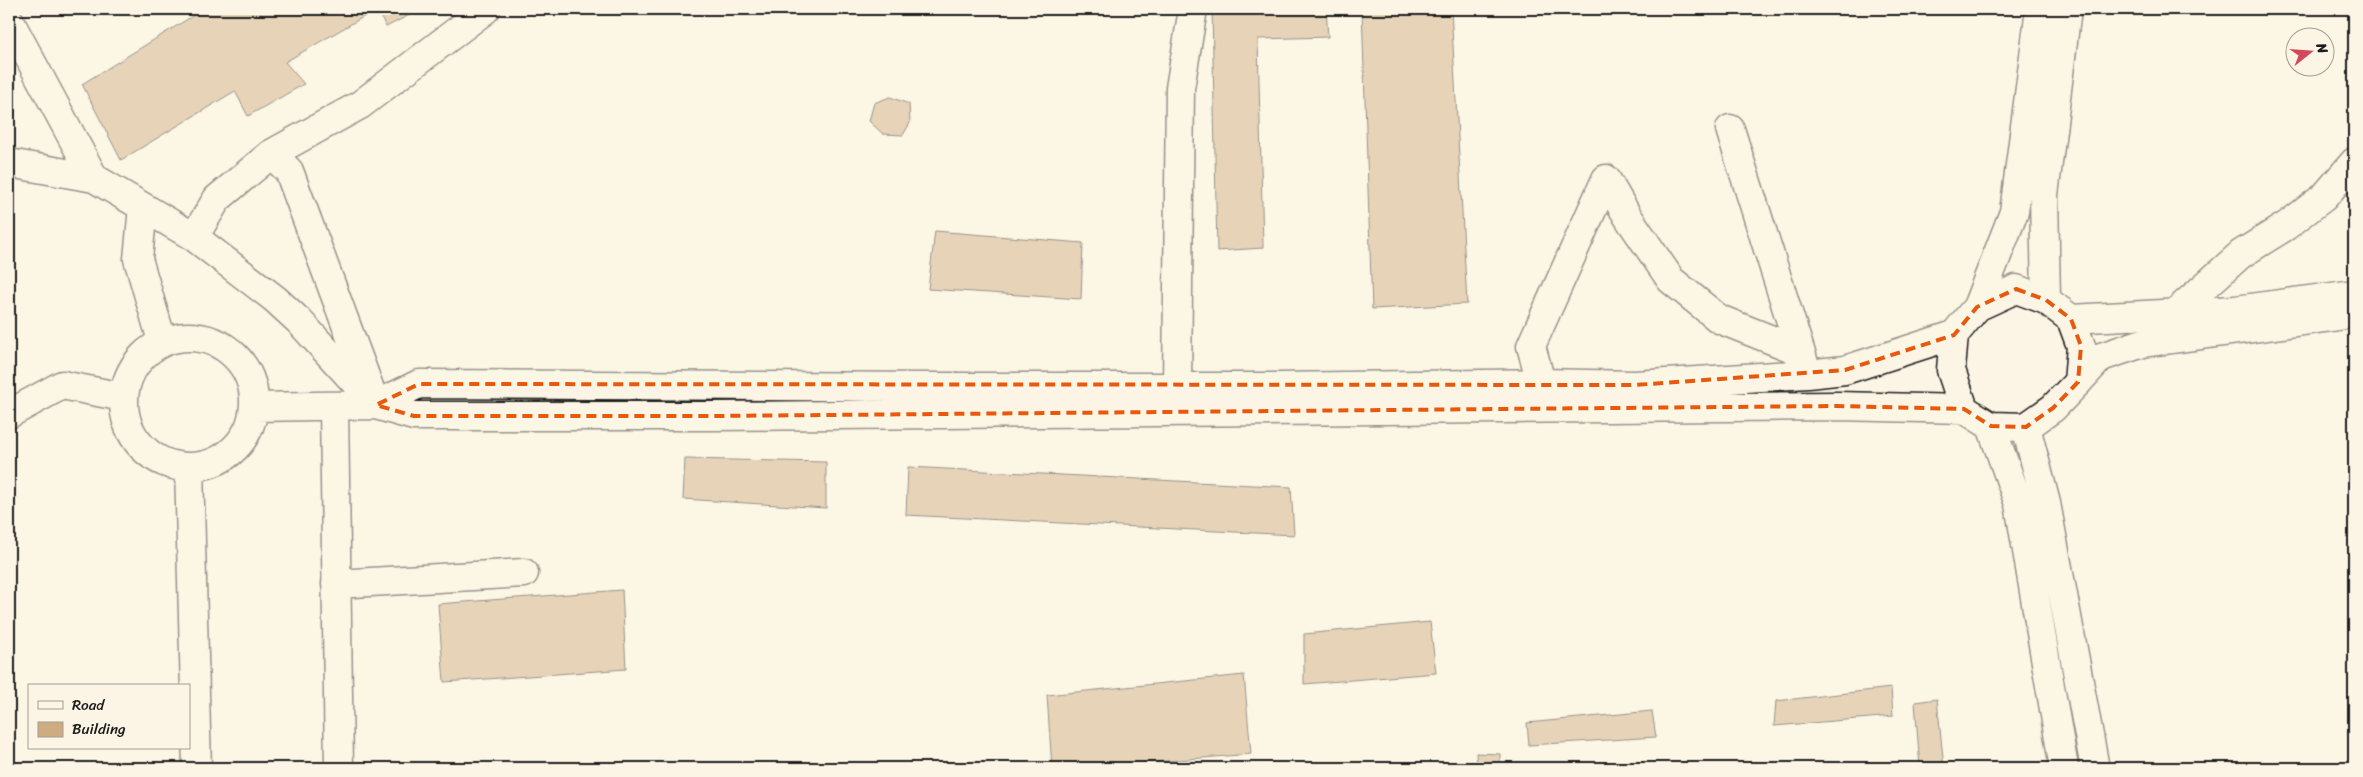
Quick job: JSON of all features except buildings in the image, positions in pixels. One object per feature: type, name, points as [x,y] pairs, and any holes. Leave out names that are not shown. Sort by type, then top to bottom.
[{"type":"street","points":[[194,237],[217,199],[271,154],[360,105],[486,9]]},
{"type":"street","points":[[1177,387],[1180,88],[1193,9]]},
{"type":"street","points":[[1549,410],[1530,346],[1606,179],[1628,217],[1671,280],[1718,319],[1804,362],[1845,370],[1954,335],[1977,307],[2014,212],[2040,9]]},
{"type":"street","points":[[2046,300],[2044,195],[2067,9]]},
{"type":"street","points":[[13,42],[94,178]]},
{"type":"street","points":[[1730,129],[1804,362]]},
{"type":"street","points":[[271,154],[289,171],[376,405]]},
{"type":"street","points":[[2174,314],[2241,254],[2286,226],[2324,197],[2354,162]]},
{"type":"street","points":[[9,163],[94,178],[194,237],[275,299],[294,316],[376,405]]},
{"type":"street","points":[[143,207],[138,260],[162,341]]},
{"type":"street","points":[[1977,307],[2016,289],[2046,300],[2071,319],[2081,346],[2078,382]]},
{"type":"street","points":[[2071,319],[2235,310],[2354,294]]},
{"type":"street","points":[[254,407],[376,405],[414,416],[714,416],[1837,406],[1964,409],[1991,426],[2026,427],[2053,408],[2101,358],[2143,343],[2354,314]]},
{"type":"street","points":[[1954,335],[1951,370],[1964,409]]},
{"type":"street","points":[[183,336],[206,338],[226,348],[242,363],[252,384],[254,407],[246,434],[235,449],[219,460],[199,467],[189,467],[177,466],[156,459],[139,445],[130,431],[124,414],[123,397],[127,379],[135,363],[147,350],[162,341],[183,336]]},
{"type":"street","points":[[376,405],[420,384],[1177,387],[1636,385],[1804,362]]},
{"type":"street","points":[[9,414],[62,386],[123,397]]},
{"type":"street","points":[[334,406],[339,768]]},
{"type":"street","points":[[1991,426],[2019,504],[2064,768]]},
{"type":"street","points":[[2026,427],[2046,503],[2095,768]]},
{"type":"street","points":[[189,467],[197,768]]},
{"type":"street","points":[[336,584],[524,573]]},
{"type":"highlighted area","points":[[2016,289],[2046,300],[2071,319],[2081,346],[2078,382],[2053,408],[2026,427],[1991,426],[1964,409],[1837,406],[714,416],[414,416],[376,405],[419,384],[1635,385],[1845,370],[1954,335],[1977,307]]}]
